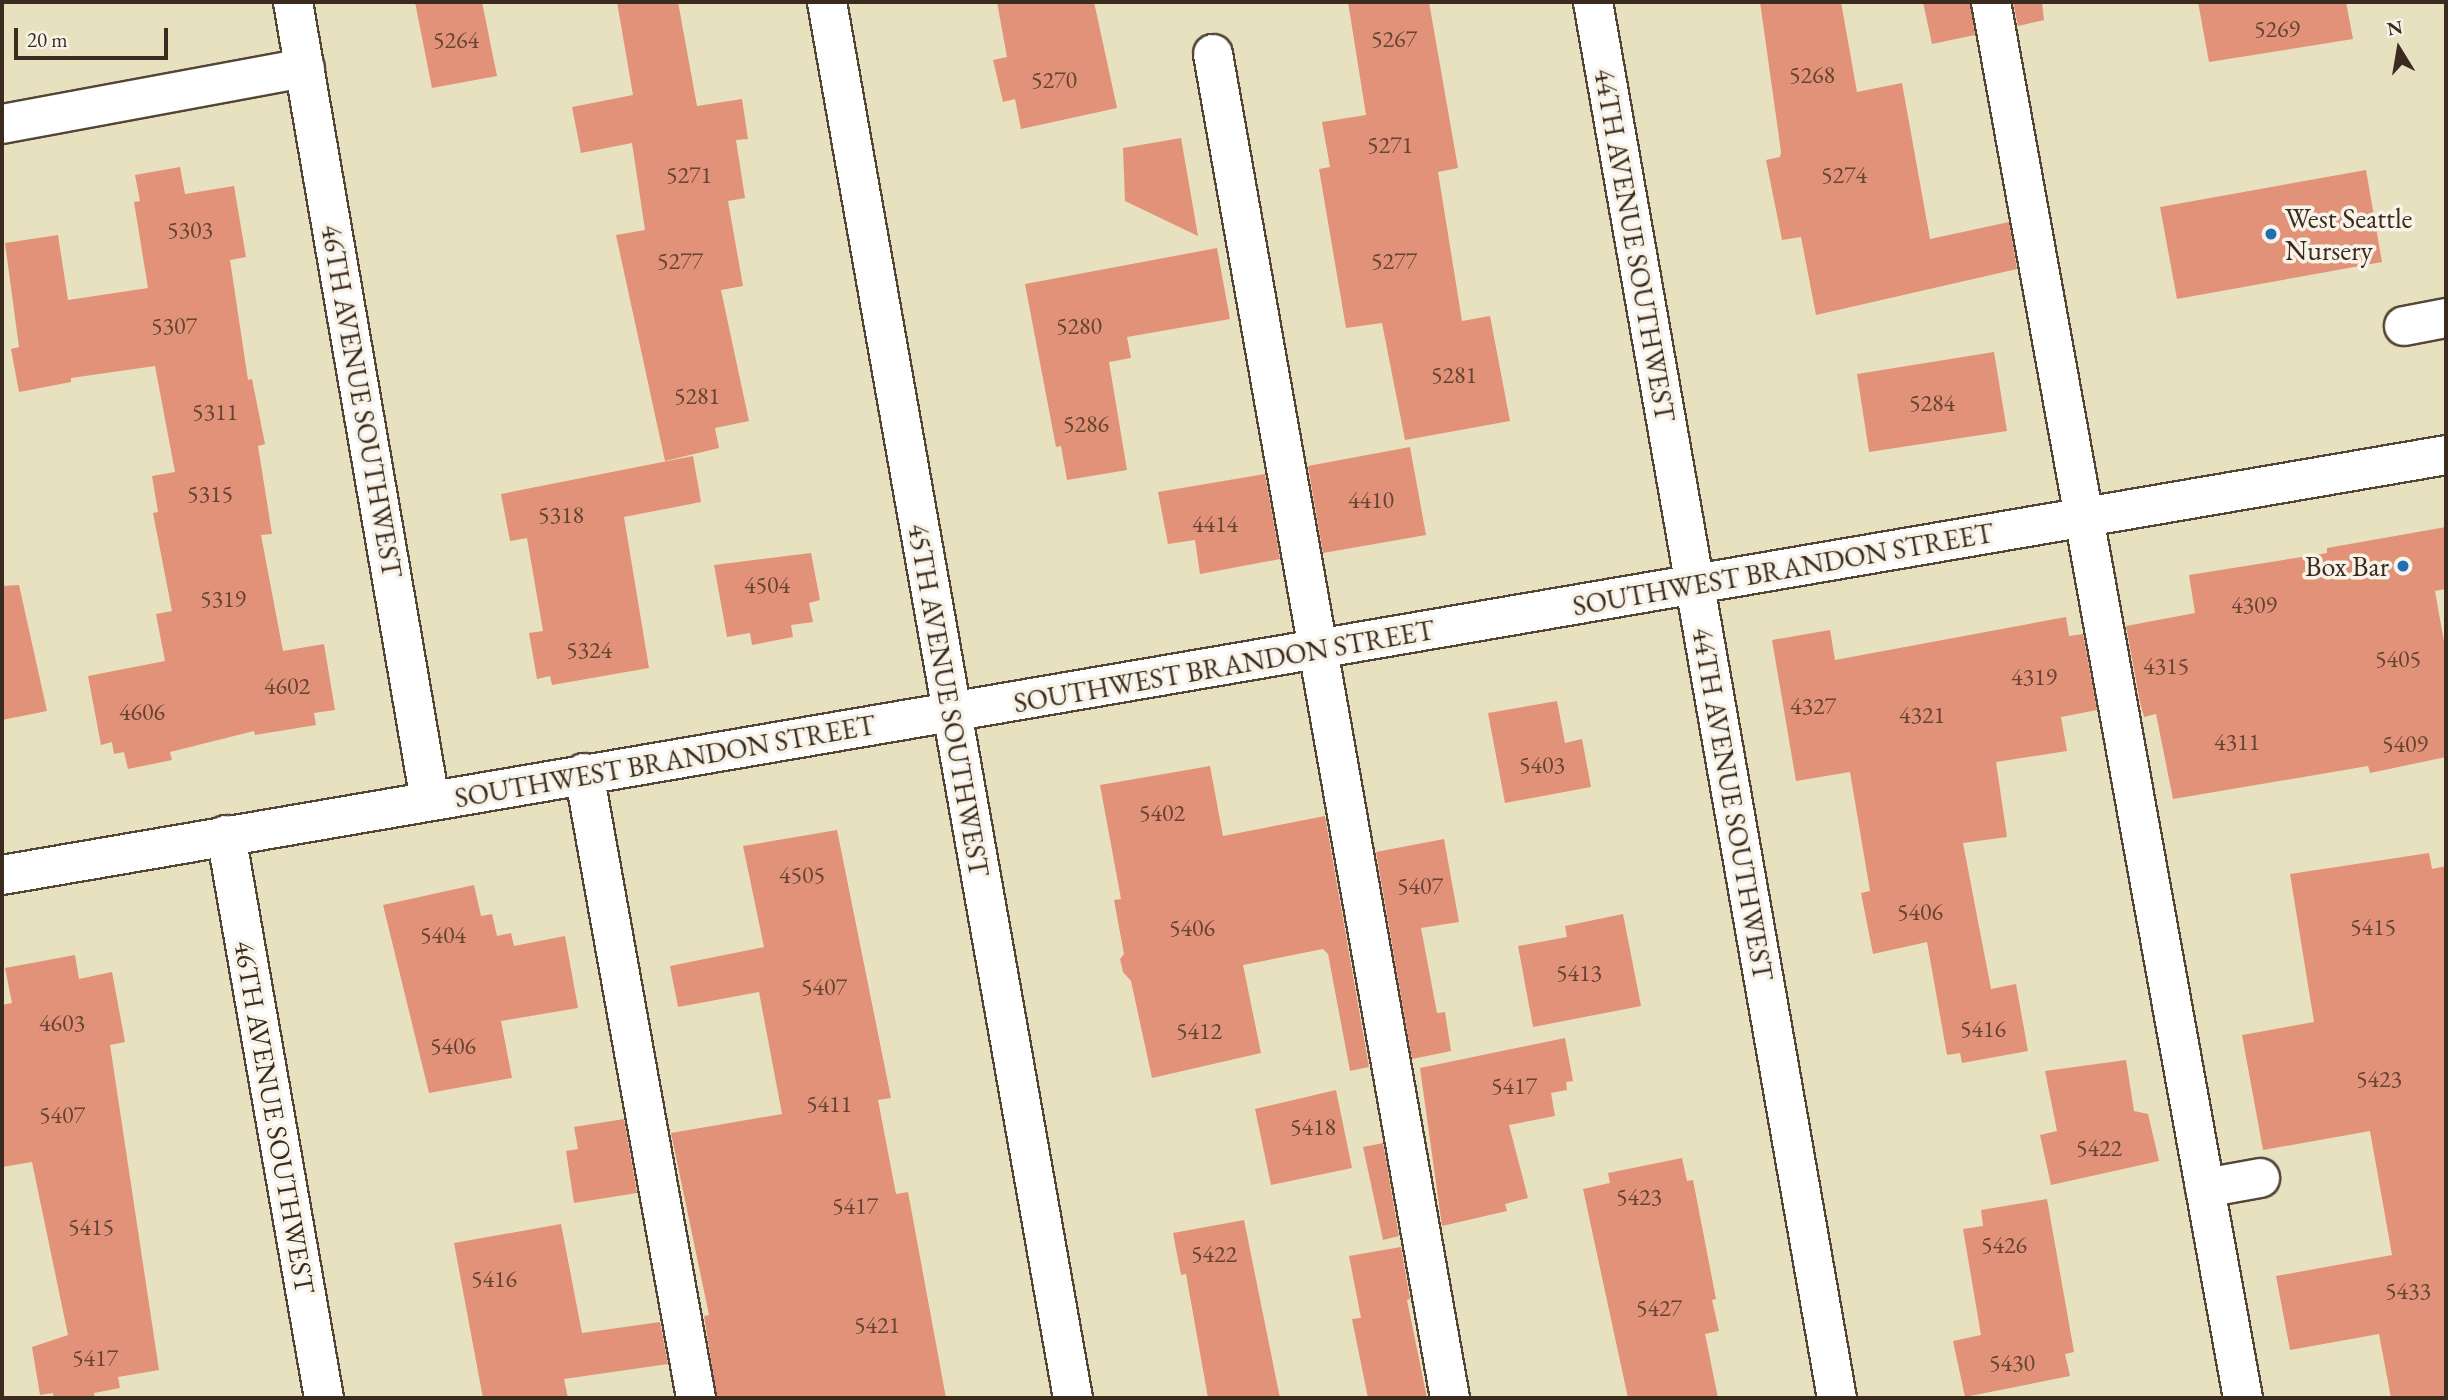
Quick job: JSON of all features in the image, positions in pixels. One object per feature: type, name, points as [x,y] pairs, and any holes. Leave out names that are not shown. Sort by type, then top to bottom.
[{"type":"street","name":"46TH AVENUE SOUTHWEST","points":[[293,2],[430,801]]},
{"type":"street","name":"45TH AVENUE SOUTHWEST","points":[[827,2],[950,713],[1073,1398]]},
{"type":"street","name":"44TH AVENUE SOUTHWEST","points":[[1593,2],[1837,1398]]},
{"type":"street","points":[[1991,2],[2243,1398]]},
{"type":"street","points":[[1213,54],[1450,1398]]},
{"type":"street","points":[[2,124],[305,68]]},
{"type":"street","points":[[2404,326],[2446,318]]},
{"type":"street","name":"SOUTHWEST BRANDON STREET","points":[[2,874],[584,773],[1318,652],[2082,516],[2446,455]]},
{"type":"street","points":[[584,773],[696,1398]]},
{"type":"street","name":"46TH AVENUE SOUTHWEST","points":[[226,835],[324,1398]]},
{"type":"street","points":[[2205,1188],[2260,1178]]},
{"type":"building","points":[[415,2],[482,2],[497,76],[432,88]]},
{"type":"building","points":[[617,2],[678,2],[697,106],[742,99],[748,139],[736,140],[745,198],[728,201],[743,286],[721,290],[749,421],[715,428],[719,448],[665,461],[616,235],[645,230],[632,143],[581,153],[572,107],[633,95]]},
{"type":"building","points":[[997,2],[1094,2],[1117,108],[1021,129],[1015,99],[1003,102],[993,60],[1007,57]]},
{"type":"building","points":[[1348,2],[1429,2],[1458,168],[1438,172],[1462,321],[1490,316],[1510,421],[1405,440],[1382,323],[1346,328],[1319,169],[1330,167],[1322,122],[1366,115]]},
{"type":"building","points":[[1760,2],[1841,2],[1857,92],[1902,83],[1930,239],[2009,222],[2017,269],[1816,315],[1801,237],[1782,240],[1766,160],[1780,157],[1781,152]]},
{"type":"building","points":[[1923,2],[1970,2],[1975,35],[1932,44]]},
{"type":"building","points":[[2013,2],[2042,2],[2044,20],[2018,26]]},
{"type":"building","points":[[2198,2],[2346,2],[2353,39],[2209,62]]},
{"type":"building","points":[[1181,138],[1198,236],[1125,201],[1123,148]]},
{"type":"building","points":[[180,167],[185,194],[234,186],[246,257],[230,260],[248,380],[252,379],[265,444],[258,446],[272,534],[261,535],[283,651],[324,644],[335,710],[314,713],[316,725],[255,735],[254,731],[170,752],[172,760],[128,769],[124,752],[114,754],[112,742],[101,745],[88,676],[165,661],[156,614],[172,611],[153,513],[158,512],[152,476],[175,472],[155,366],[71,378],[71,382],[19,392],[11,349],[19,347],[5,243],[58,235],[68,300],[148,288],[134,202],[140,201],[135,175]]},
{"type":"building","name":"West Seattle Nursery","points":[[2366,170],[2382,262],[2177,299],[2160,207]]},
{"type":"building","points":[[1217,248],[1230,319],[1127,337],[1131,358],[1109,362],[1127,470],[1067,480],[1061,446],[1056,447],[1025,284]]},
{"type":"building","points":[[1994,352],[2007,431],[1869,452],[1857,374]]},
{"type":"building","points":[[1410,447],[1426,535],[1323,553],[1308,466]]},
{"type":"building","points":[[693,456],[701,502],[624,517],[649,668],[552,685],[550,676],[537,679],[529,633],[543,631],[527,538],[510,541],[501,494]]},
{"type":"building","points":[[1265,474],[1280,559],[1200,574],[1195,540],[1168,544],[1158,492]]},
{"type":"building","points":[[2446,527],[2446,589],[2435,591],[2446,653],[2446,757],[2370,773],[2368,766],[2173,799],[2156,714],[2144,717],[2126,626],[2195,613],[2189,575],[2327,553],[2327,548]]},
{"type":"building","points":[[811,553],[820,600],[809,603],[813,622],[791,625],[793,637],[752,645],[750,633],[727,637],[714,565]]},
{"type":"building","points":[[19,585],[47,711],[2,720],[2,586]]},
{"type":"building","points":[[2066,617],[2069,636],[2083,634],[2097,710],[2061,717],[2067,751],[1996,762],[2007,837],[1963,843],[1991,989],[2016,984],[2028,1051],[1962,1063],[1960,1053],[1947,1055],[1927,942],[1873,954],[1861,893],[1870,891],[1850,772],[1796,781],[1772,640],[1830,630],[1835,660]]},
{"type":"building","points":[[1557,701],[1565,743],[1582,739],[1591,787],[1505,803],[1488,713]]},
{"type":"building","points":[[1210,766],[1223,836],[1325,816],[1369,1067],[1350,1071],[1328,954],[1323,949],[1243,965],[1261,1053],[1152,1078],[1131,981],[1123,972],[1120,959],[1124,954],[1114,900],[1121,899],[1100,785]]},
{"type":"building","points":[[837,830],[891,1098],[878,1100],[896,1194],[908,1192],[946,1398],[717,1398],[704,1316],[709,1315],[671,1133],[782,1114],[759,992],[678,1007],[670,966],[764,947],[743,846]]},
{"type":"building","points":[[1444,839],[1459,922],[1421,928],[1437,1013],[1445,1012],[1451,1051],[1412,1059],[1376,852]]},
{"type":"building","points":[[2429,853],[2432,869],[2446,866],[2446,1398],[2391,1398],[2379,1334],[2290,1350],[2276,1276],[2392,1255],[2370,1131],[2263,1150],[2242,1035],[2314,1022],[2290,874]]},
{"type":"building","points":[[474,885],[481,916],[492,914],[497,936],[511,933],[514,946],[565,936],[578,1008],[501,1021],[512,1078],[429,1093],[383,905]]},
{"type":"building","points":[[1623,914],[1641,1006],[1533,1027],[1518,946],[1567,937],[1565,926]]},
{"type":"building","points":[[75,955],[79,979],[112,972],[125,1042],[110,1045],[159,1370],[118,1377],[120,1388],[94,1393],[95,1398],[54,1398],[53,1393],[40,1395],[32,1347],[68,1335],[32,1162],[2,1167],[2,1005],[12,1003],[5,968]]},
{"type":"building","points":[[1565,1038],[1573,1081],[1566,1082],[1567,1090],[1551,1093],[1555,1116],[1509,1125],[1528,1198],[1505,1204],[1507,1211],[1442,1226],[1420,1068]]},
{"type":"building","points":[[2126,1060],[2134,1111],[2148,1114],[2159,1161],[2051,1185],[2040,1135],[2057,1131],[2045,1071]]},
{"type":"building","points":[[1336,1090],[1352,1168],[1271,1185],[1255,1109]]},
{"type":"building","points":[[624,1119],[637,1193],[574,1203],[566,1151],[578,1149],[574,1127]]},
{"type":"building","points":[[1383,1143],[1399,1236],[1383,1240],[1363,1147]]},
{"type":"building","points":[[1682,1158],[1687,1181],[1693,1180],[1716,1299],[1712,1300],[1719,1331],[1705,1334],[1718,1398],[1628,1398],[1583,1189],[1610,1183],[1608,1173]]},
{"type":"building","points":[[2047,1199],[2074,1352],[2065,1354],[2070,1376],[1965,1397],[1953,1341],[1981,1335],[1963,1229],[1983,1226],[1981,1210]]},
{"type":"building","points":[[1244,1220],[1280,1398],[1208,1398],[1186,1274],[1181,1275],[1173,1233]]},
{"type":"building","points":[[561,1224],[582,1333],[660,1322],[668,1364],[564,1379],[568,1398],[483,1398],[454,1243]]},
{"type":"building","points":[[1401,1247],[1410,1299],[1407,1300],[1427,1398],[1368,1398],[1352,1319],[1361,1318],[1349,1256]]},
{"type":"place","name":"West Seattle Nursery","points":[[2271,234]]},
{"type":"place","name":"Box Bar","points":[[2403,566]]}]
